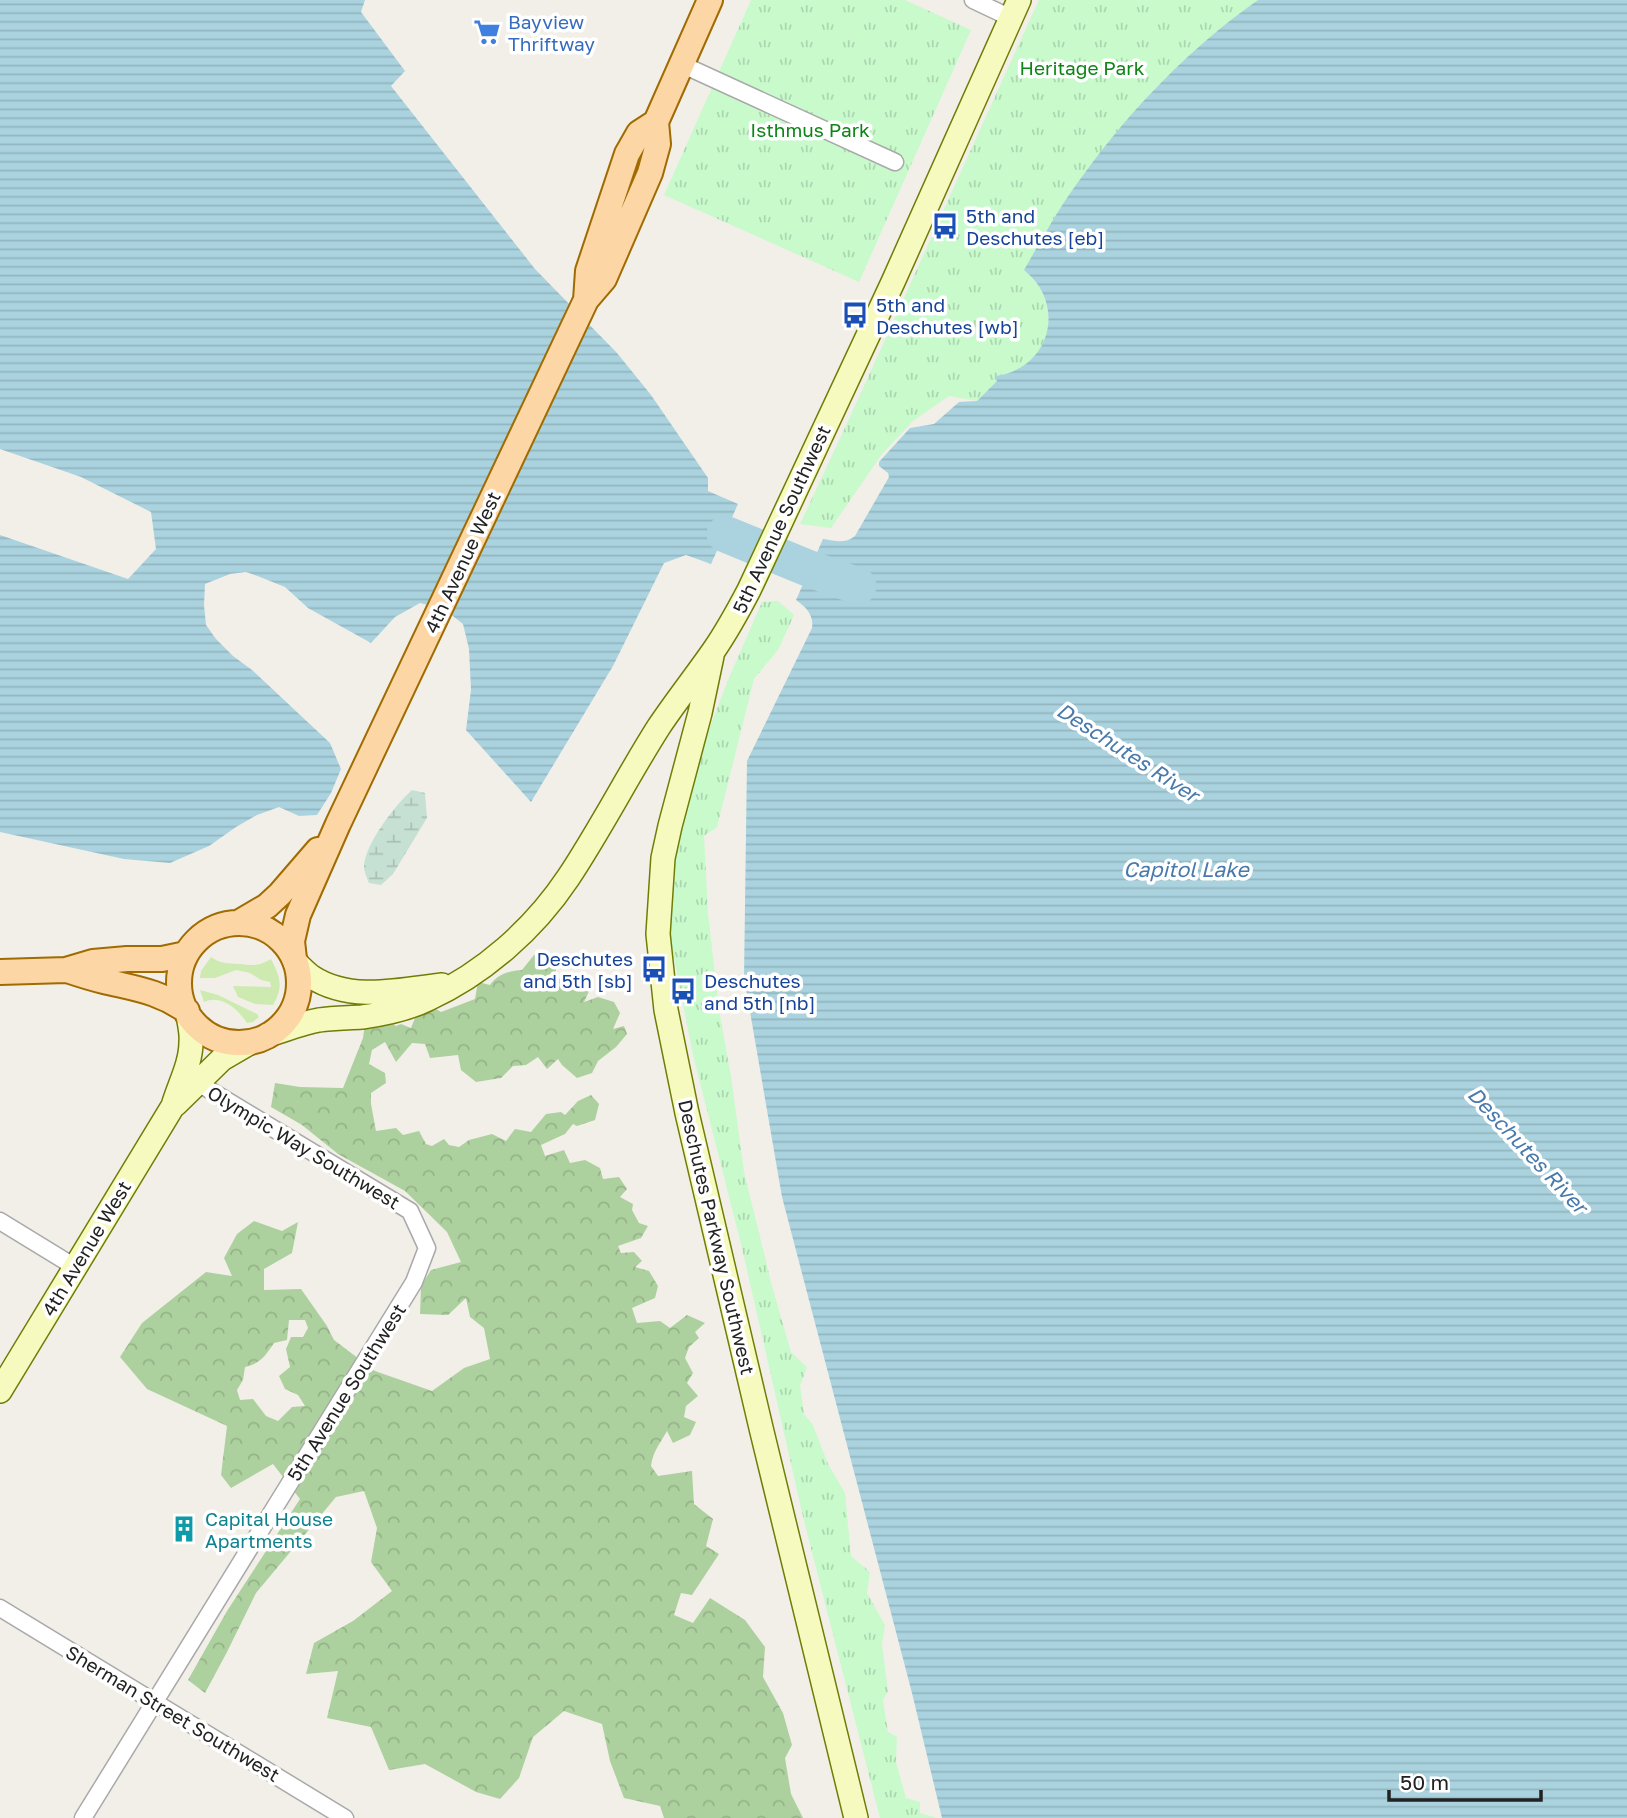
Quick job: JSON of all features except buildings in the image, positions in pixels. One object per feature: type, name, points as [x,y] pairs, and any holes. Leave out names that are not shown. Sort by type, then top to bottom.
[{"type":"main road","name":"4th Avenue West","points":[[338,824],[596,275],[650,173],[657,144],[656,122],[710,0]]},
{"type":"main road","points":[[238,923],[267,906],[281,894],[338,824]]},
{"type":"main road","points":[[66,970],[160,995],[187,1013],[200,1028],[215,1038],[233,1043],[260,1039],[282,1025],[293,1010],[299,976],[292,941],[294,931],[298,915],[338,824]]},
{"type":"main road","points":[[187,1013],[180,995],[180,974],[187,954],[200,938],[217,927],[238,923],[256,925],[272,932],[285,944],[295,960]]},
{"type":"main road","points":[[0,972],[66,970],[93,962],[162,959],[187,954]]},
{"type":"street","points":[[974,0],[1015,9]]},
{"type":"street","name":"5th Avenue Southwest","points":[[260,1039],[315,1021],[363,1016],[428,1000],[459,983],[519,936],[567,879],[657,730],[728,629],[749,590],[893,282],[1015,9]]},
{"type":"street","points":[[681,64],[895,162]]},
{"type":"street","name":"Deschutes Parkway Southwest","points":[[713,651],[663,858],[658,934],[666,1010],[687,1113],[765,1445],[856,1818]]},
{"type":"street","name":"5th Avenue Southwest","points":[[295,960],[312,977],[346,990],[369,993],[459,983]]},
{"type":"street","name":"4th Avenue West","points":[[0,1391],[173,1106],[191,1049],[192,1038],[187,1013]]},
{"type":"street","name":"4th Avenue West","points":[[173,1106],[222,1059],[260,1039]]},
{"type":"street","name":"Olympic Way Southwest","points":[[198,1083],[410,1211]]},
{"type":"street","name":"5th Avenue Southwest","points":[[83,1818],[414,1282],[427,1248],[410,1211]]},
{"type":"street","points":[[0,1221],[75,1267]]},
{"type":"street","name":"Sherman Street Southwest","points":[[0,1608],[345,1818]]},
{"type":"green space","name":"Isthmus Park","points":[[751,0],[905,0],[971,30],[859,282],[664,195]]},
{"type":"green space","name":"Heritage Park","points":[[1039,0],[1258,0],[1216,32],[1153,90],[1030,275],[1041,290],[1049,322],[1046,337],[1029,363],[996,376],[997,381],[977,401],[949,396],[913,421],[882,454],[831,528],[800,524],[861,393]]},
{"type":"green space","points":[[778,601],[794,615],[778,650],[754,679],[717,827],[704,836],[708,913],[719,1010],[744,1172],[772,1286],[791,1352],[807,1367],[800,1386],[804,1414],[813,1425],[828,1464],[845,1493],[851,1556],[870,1572],[867,1593],[885,1625],[882,1645],[888,1691],[883,1700],[888,1732],[897,1737],[896,1762],[906,1798],[920,1802],[920,1813],[937,1818],[880,1818],[804,1521],[742,1248],[693,1055],[671,943],[672,882],[681,816],[697,761],[762,602]]},
{"type":"green space","points":[[412,790],[425,793],[427,818],[393,874],[381,885],[369,883],[364,867],[369,848],[390,815]]},
{"type":"green space","points":[[539,953],[552,958],[556,969],[555,981],[571,972],[584,975],[591,987],[584,1002],[598,997],[614,1002],[620,1013],[613,1029],[624,1026],[627,1034],[616,1047],[598,1061],[592,1073],[577,1078],[558,1059],[547,1069],[538,1057],[526,1065],[513,1066],[501,1078],[476,1082],[461,1070],[458,1055],[430,1058],[425,1044],[412,1043],[396,1062],[385,1042],[372,1050],[369,1064],[385,1073],[386,1083],[371,1093],[376,1131],[396,1128],[403,1135],[419,1131],[426,1144],[432,1146],[444,1139],[449,1145],[459,1147],[469,1140],[492,1134],[506,1141],[515,1129],[531,1132],[546,1114],[561,1112],[565,1115],[578,1101],[591,1095],[599,1104],[595,1120],[577,1126],[573,1124],[565,1134],[541,1145],[545,1156],[564,1150],[570,1163],[585,1160],[600,1168],[603,1179],[619,1177],[627,1189],[620,1197],[633,1204],[632,1210],[639,1223],[648,1226],[641,1238],[618,1246],[621,1253],[634,1252],[642,1261],[635,1267],[649,1271],[658,1286],[655,1298],[632,1308],[637,1323],[660,1321],[670,1328],[687,1315],[705,1323],[695,1332],[699,1338],[689,1347],[685,1358],[693,1373],[687,1383],[698,1396],[686,1406],[684,1417],[696,1422],[690,1435],[673,1443],[667,1431],[655,1452],[651,1466],[658,1476],[692,1471],[694,1504],[713,1519],[706,1546],[719,1554],[692,1595],[681,1593],[674,1615],[693,1623],[710,1598],[745,1620],[765,1647],[763,1677],[783,1713],[792,1745],[785,1758],[791,1794],[803,1818],[664,1818],[660,1806],[624,1798],[610,1761],[602,1724],[564,1711],[533,1737],[519,1778],[500,1799],[476,1792],[425,1764],[389,1770],[371,1727],[327,1718],[338,1671],[306,1674],[314,1643],[353,1621],[392,1591],[371,1562],[377,1528],[364,1491],[336,1497],[256,1593],[205,1693],[188,1680],[227,1611],[300,1499],[273,1464],[231,1488],[221,1475],[227,1426],[147,1389],[120,1357],[142,1323],[206,1272],[232,1276],[224,1258],[237,1234],[254,1221],[282,1231],[298,1222],[292,1253],[264,1269],[264,1290],[301,1289],[334,1340],[375,1371],[432,1391],[464,1368],[490,1359],[484,1328],[470,1317],[466,1298],[448,1315],[420,1314],[421,1286],[431,1270],[461,1262],[447,1232],[405,1191],[338,1154],[302,1125],[271,1107],[275,1083],[300,1087],[343,1088],[363,1038],[365,1022],[383,1017],[396,1026],[401,1024],[411,1028],[419,1008],[429,1005],[441,1012],[475,999],[478,982],[490,985],[504,974],[522,970],[534,955]],"holes":[[[289,1320],[305,1320],[308,1328],[303,1337],[291,1337],[286,1349],[290,1367],[279,1376],[285,1389],[298,1395],[305,1406],[292,1407],[278,1421],[266,1416],[253,1399],[240,1400],[237,1390],[243,1380],[245,1367],[259,1361],[274,1343],[287,1340]]]},
{"type":"green space","points":[[211,957],[224,963],[252,965],[271,959],[280,982],[273,1005],[255,1004],[238,997],[233,986],[271,987],[270,982],[250,973],[236,970],[215,978],[200,978],[201,971]]},
{"type":"green space","points":[[200,990],[218,995],[259,1017],[247,1023],[223,1001],[204,1002]]},
{"type":"water","points":[[0,0],[365,0],[361,12],[405,71],[391,86],[535,269],[617,353],[651,395],[708,478],[708,491],[738,504],[711,564],[686,555],[664,563],[613,666],[531,802],[466,730],[471,690],[469,649],[463,624],[444,609],[420,603],[395,617],[371,643],[308,608],[285,587],[246,572],[230,574],[205,584],[206,625],[233,656],[252,670],[330,743],[341,769],[331,793],[317,815],[299,816],[279,807],[257,815],[209,846],[170,863],[124,859],[0,832],[0,535],[128,579],[156,549],[151,512],[81,477],[0,449]]},
{"type":"water","name":"Capitol Lake","points":[[1258,0],[1627,0],[1627,1818],[942,1818],[912,1693],[782,1197],[744,977],[747,761],[812,628],[812,619],[808,612],[796,600],[823,539],[844,541],[855,536],[889,477],[879,466],[879,462],[910,428],[934,424],[959,402],[977,401],[997,381],[995,376],[1014,371],[1029,361],[1040,348],[1047,333],[1045,300],[1037,284],[1024,270],[1060,209],[1142,102],[1186,58]]},
{"type":"waterway","name":"Deschutes River","points":[[725,534],[858,586]]},
{"type":"place","name":"Bayview Thriftway","points":[[487,32]]},
{"type":"place","name":"5th and Deschutes [eb]","points":[[945,226]]},
{"type":"place","name":"5th and Deschutes [wb]","points":[[855,315]]},
{"type":"place","name":"Deschutes and 5th [sb]","points":[[654,969]]},
{"type":"place","name":"Deschutes and 5th [nb]","points":[[683,991]]},
{"type":"place","name":"Capital House Apartments","points":[[184,1529]]}]
